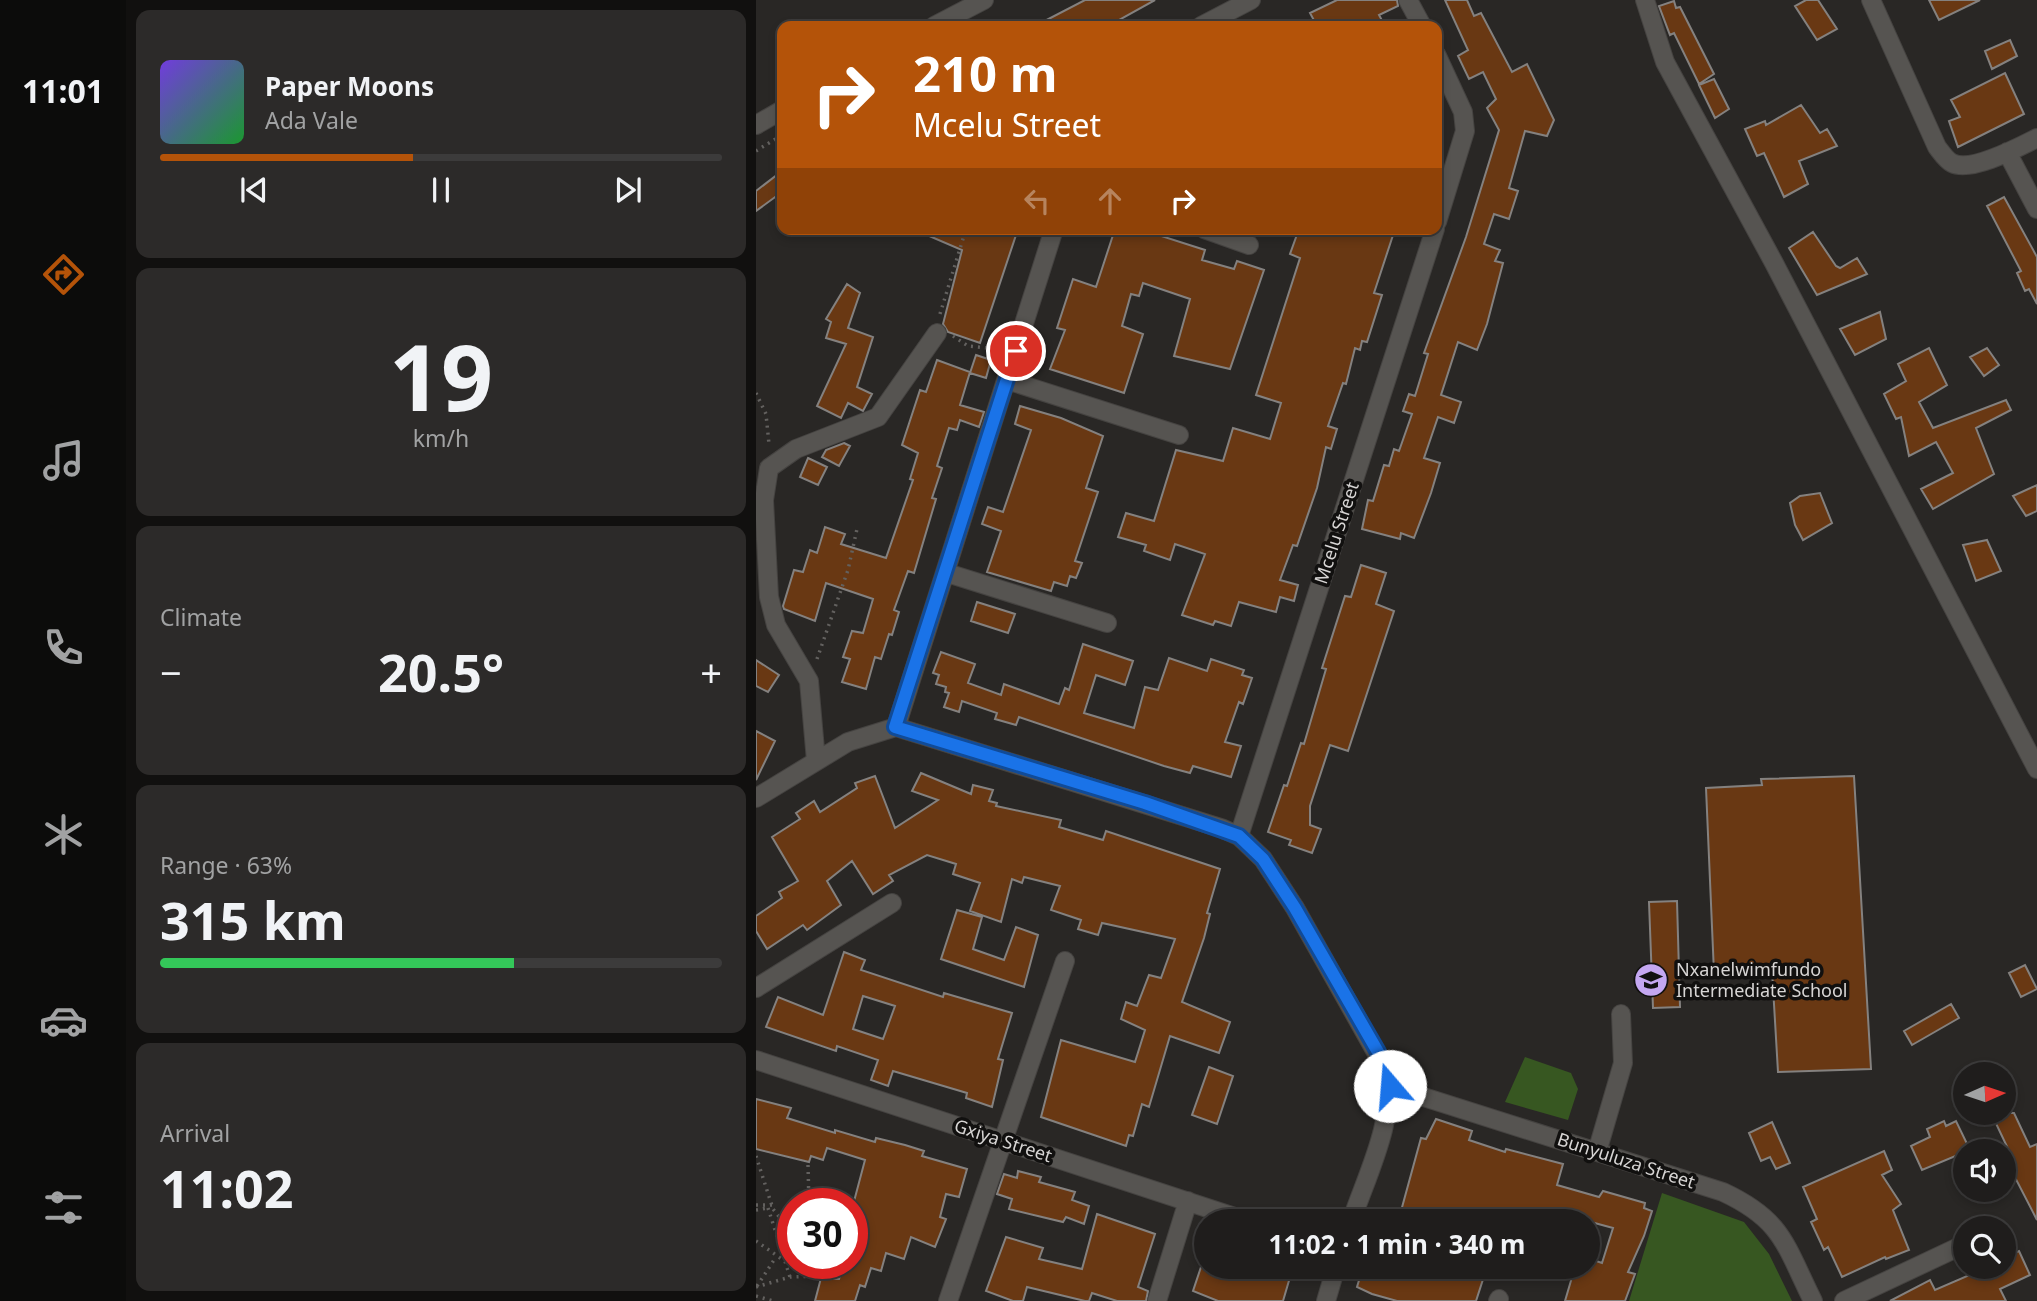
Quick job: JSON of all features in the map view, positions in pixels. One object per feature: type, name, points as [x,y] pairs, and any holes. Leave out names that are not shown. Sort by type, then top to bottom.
[{"type":"street","points":[[944,21],[985,0]]},
{"type":"street","points":[[1211,21],[1251,0]]},
{"type":"street","points":[[1408,0],[1419,21]]},
{"type":"street","points":[[1645,0],[1665,62],[1774,263],[2037,769]]},
{"type":"street","points":[[1871,0],[1937,147],[1953,164],[1966,166],[2037,138]]},
{"type":"street","points":[[1442,66],[1459,102],[1465,131],[1442,206]]},
{"type":"street","points":[[756,125],[777,113]]},
{"type":"street","points":[[2007,152],[2037,209]]},
{"type":"street","points":[[895,727],[947,573],[1053,235]]},
{"type":"street","points":[[1222,235],[1249,245]]},
{"type":"street","name":"Mcelu Street","points":[[1239,836],[1432,235]]},
{"type":"street","points":[[816,761],[809,681],[776,625],[769,597],[764,500],[769,468],[796,449],[878,417],[937,333]]},
{"type":"street","points":[[1007,380],[1179,435]]},
{"type":"street","points":[[947,573],[1107,623]]},
{"type":"street","points":[[756,799],[848,742],[895,727],[1155,806],[1239,836],[1263,859],[1295,908],[1378,1052],[1390,1086],[1384,1124],[1355,1209]]},
{"type":"street","points":[[756,988],[892,903]]},
{"type":"street","points":[[948,1301],[1065,961]]},
{"type":"street","points":[[1597,1152],[1623,1063],[1621,1014]]},
{"type":"street","name":"Gxiya Street","points":[[756,1060],[1212,1209]]},
{"type":"street","name":"Bunyuluza Street","points":[[1390,1086],[1723,1192],[1749,1204],[1768,1217],[1781,1235],[1813,1301]]},
{"type":"street","points":[[1157,1301],[1188,1201]]},
{"type":"street","points":[[1844,1301],[1953,1250]]},
{"type":"street","points":[[1326,1301],[1332,1279]]},
{"type":"path","points":[[756,151],[777,138]]},
{"type":"path","points":[[964,235],[937,333],[951,335],[968,346],[1016,351]]},
{"type":"path","points":[[756,393],[766,414],[769,468]]},
{"type":"path","points":[[809,681],[848,569],[857,529]]},
{"type":"path","points":[[756,1156],[777,1231]]},
{"type":"path","points":[[808,1165],[809,1188]]},
{"type":"path","points":[[756,1207],[771,1207]]},
{"type":"path","points":[[771,1207],[777,1214]]},
{"type":"path","points":[[756,1241],[776,1257],[757,1286]]},
{"type":"path","points":[[757,1286],[783,1279]]},
{"type":"path","points":[[756,1296],[773,1301]]},
{"type":"green space","points":[[1525,1057],[1571,1073],[1578,1089],[1568,1120],[1505,1102]]},
{"type":"green space","points":[[1662,1193],[1744,1222],[1769,1254],[1792,1301],[1629,1301]]},
{"type":"building","points":[[1085,0],[1155,0],[1117,21],[1045,21]]},
{"type":"building","points":[[1337,0],[1397,0],[1398,6],[1379,15],[1382,21],[1314,21],[1310,13]]},
{"type":"building","points":[[1445,0],[1467,0],[1474,16],[1481,13],[1512,72],[1527,64],[1554,120],[1547,136],[1525,131],[1509,188],[1518,191],[1509,219],[1494,214],[1484,244],[1500,250],[1495,261],[1503,263],[1487,324],[1477,350],[1458,342],[1441,395],[1461,402],[1454,423],[1438,417],[1424,458],[1440,463],[1431,493],[1414,538],[1401,533],[1400,539],[1362,529],[1368,500],[1373,501],[1384,465],[1389,466],[1394,449],[1399,451],[1412,414],[1403,411],[1409,394],[1415,396],[1428,354],[1424,353],[1466,237],[1499,130],[1487,108],[1496,99],[1483,72],[1469,79],[1458,56],[1468,50]]},
{"type":"building","points":[[1806,0],[1818,0],[1837,29],[1817,40],[1795,6]]},
{"type":"building","points":[[1929,0],[1980,0],[1939,20]]},
{"type":"building","points":[[1674,1],[1676,8],[1680,7],[1714,74],[1699,84],[1674,33],[1670,35],[1659,6]]},
{"type":"building","points":[[2010,40],[2017,56],[1992,69],[1985,51]]},
{"type":"building","points":[[2005,73],[2024,114],[1958,147],[1949,121],[1960,117],[1951,100]]},
{"type":"building","points":[[1714,79],[1729,109],[1715,118],[1699,85]]},
{"type":"building","points":[[1801,105],[1820,133],[1827,129],[1837,146],[1799,161],[1808,184],[1784,197],[1764,153],[1757,156],[1745,129],[1765,121],[1766,125]]},
{"type":"building","points":[[777,175],[777,196],[756,211],[756,191]]},
{"type":"building","points":[[2004,197],[2037,257],[2037,304],[2029,289],[2025,291],[2017,273],[2021,271],[1987,206]]},
{"type":"building","points":[[1813,232],[1836,266],[1840,268],[1857,258],[1867,274],[1817,295],[1789,248]]},
{"type":"building","points":[[927,235],[1016,235],[980,343],[948,332],[943,324],[962,250]]},
{"type":"building","points":[[1113,235],[1158,235],[1205,250],[1202,260],[1234,269],[1237,261],[1264,270],[1230,369],[1174,356],[1190,299],[1143,283],[1139,296],[1131,294],[1122,326],[1143,334],[1124,393],[1050,369],[1065,330],[1057,328],[1073,279],[1096,287]]},
{"type":"building","points":[[1297,235],[1393,235],[1374,293],[1382,295],[1367,342],[1362,341],[1360,350],[1355,348],[1346,384],[1343,383],[1328,426],[1337,429],[1331,449],[1326,447],[1317,488],[1297,546],[1293,545],[1280,580],[1298,585],[1294,601],[1280,597],[1276,612],[1239,602],[1231,626],[1215,621],[1213,625],[1182,615],[1205,554],[1175,544],[1170,560],[1144,551],[1146,545],[1118,537],[1126,513],[1154,521],[1176,450],[1223,461],[1233,428],[1270,439],[1281,403],[1256,395],[1300,258],[1290,254]]},
{"type":"building","points":[[847,284],[860,293],[848,328],[873,337],[857,387],[872,394],[863,411],[848,403],[841,418],[817,406],[846,344],[826,338],[831,322],[826,319]]},
{"type":"building","points":[[1880,312],[1886,339],[1855,355],[1840,329]]},
{"type":"building","points":[[1929,348],[1947,385],[1919,402],[1933,428],[2006,400],[2011,410],[1976,428],[1994,474],[1933,509],[1921,489],[1953,473],[1936,442],[1909,456],[1901,417],[1896,419],[1884,394],[1906,381],[1898,364]]},
{"type":"building","points":[[1987,348],[1999,365],[1984,376],[1970,357]]},
{"type":"building","points":[[976,355],[991,360],[986,378],[970,373]]},
{"type":"building","points":[[937,360],[970,372],[960,405],[984,412],[979,427],[960,420],[957,430],[949,428],[937,466],[942,468],[932,498],[936,499],[914,573],[908,571],[894,610],[899,612],[892,635],[889,634],[881,659],[875,657],[866,689],[842,682],[850,659],[843,657],[852,631],[863,633],[873,599],[826,583],[815,621],[784,609],[783,606],[794,570],[803,572],[810,550],[817,553],[825,527],[845,534],[841,544],[886,558],[913,480],[910,479],[918,453],[902,445],[920,390],[926,392]]},
{"type":"building","points":[[1020,406],[1061,418],[1103,436],[1086,488],[1098,492],[1075,561],[1082,563],[1076,578],[1070,576],[1067,586],[1054,582],[1051,591],[987,572],[1001,531],[982,524],[988,507],[1003,512],[1031,430],[1015,424]]},
{"type":"building","points":[[844,443],[850,446],[839,466],[822,457],[826,450]]},
{"type":"building","points":[[808,458],[827,467],[818,485],[800,477]]},
{"type":"building","points":[[2037,485],[2037,511],[2026,516],[2013,496]]},
{"type":"building","points":[[1820,493],[1832,523],[1803,540],[1795,525],[1790,503],[1800,496]]},
{"type":"building","points":[[1987,540],[2001,571],[1976,581],[1963,545]]},
{"type":"building","points":[[1361,565],[1386,573],[1376,604],[1394,611],[1348,751],[1330,745],[1310,806],[1310,825],[1321,829],[1312,853],[1289,845],[1291,840],[1268,832],[1301,743],[1304,744],[1326,669],[1322,668],[1345,596],[1351,597]]},
{"type":"building","points":[[977,602],[1015,614],[1008,633],[971,621]]},
{"type":"building","points":[[1083,644],[1133,661],[1125,685],[1096,675],[1084,713],[1134,728],[1145,687],[1158,690],[1169,658],[1207,671],[1211,659],[1244,670],[1242,675],[1252,678],[1243,704],[1239,702],[1225,742],[1241,746],[1231,777],[1193,766],[1190,773],[1164,766],[1019,717],[1016,725],[995,719],[997,713],[962,701],[959,712],[944,707],[949,693],[945,692],[946,687],[936,684],[939,675],[933,673],[941,652],[975,664],[968,683],[1001,695],[1004,684],[1059,704],[1065,688],[1069,690]]},
{"type":"building","points":[[756,660],[779,675],[768,692],[756,686]]},
{"type":"building","points":[[756,731],[775,741],[756,780]]},
{"type":"building","points":[[921,773],[971,794],[973,785],[993,790],[989,801],[997,803],[996,806],[1061,820],[1059,827],[1103,840],[1106,831],[1220,869],[1207,913],[1210,914],[1204,938],[1182,1002],[1230,1022],[1219,1053],[1170,1036],[1149,1107],[1142,1104],[1133,1136],[1129,1135],[1126,1146],[1041,1117],[1061,1040],[1135,1062],[1145,1030],[1121,1019],[1126,1002],[1137,1006],[1149,975],[1161,978],[1175,939],[1102,923],[1098,935],[1078,929],[1081,920],[1051,910],[1060,886],[1024,877],[1022,883],[1012,879],[1001,922],[970,911],[980,883],[953,874],[956,864],[927,855],[889,875],[893,881],[873,894],[852,861],[827,881],[841,905],[807,930],[803,925],[767,949],[756,931],[756,916],[782,898],[779,892],[798,881],[772,837],[800,819],[796,813],[814,801],[820,812],[857,788],[855,783],[875,776],[895,828],[938,800],[912,791]]},
{"type":"building","points":[[1854,776],[1871,1069],[1778,1072],[1772,970],[1714,973],[1706,788],[1762,785],[1761,779]]},
{"type":"building","points":[[1677,901],[1680,1007],[1653,1008],[1649,902]]},
{"type":"building","points":[[957,910],[982,917],[973,949],[1004,960],[1016,927],[1038,935],[1024,987],[941,959]]},
{"type":"building","points":[[844,952],[865,960],[861,970],[943,997],[944,993],[1012,1013],[998,1059],[1003,1060],[992,1107],[966,1098],[967,1093],[893,1071],[888,1086],[871,1080],[878,1060],[837,1046],[836,1051],[766,1027],[778,997],[823,1015]],"holes":[[[863,996],[895,1006],[883,1039],[853,1029]]]},
{"type":"building","points":[[2025,965],[2037,989],[2021,997],[2009,973]]},
{"type":"building","points":[[1951,1004],[1959,1018],[1912,1045],[1904,1031]]},
{"type":"building","points":[[1209,1067],[1233,1076],[1217,1124],[1192,1115]]},
{"type":"building","points":[[756,1099],[791,1108],[787,1118],[835,1133],[835,1130],[875,1142],[876,1138],[905,1145],[924,1151],[922,1156],[967,1169],[959,1197],[946,1194],[940,1217],[946,1219],[935,1247],[911,1237],[904,1259],[886,1253],[881,1271],[871,1268],[868,1278],[868,1188],[858,1188],[865,1160],[827,1148],[823,1160],[811,1156],[809,1162],[756,1149]]},
{"type":"building","points":[[2016,1117],[2030,1147],[2037,1144],[2037,1220],[2016,1179],[2016,1139],[2003,1139],[1997,1125],[2016,1125]]},
{"type":"building","points":[[1436,1119],[1472,1131],[1469,1140],[1505,1152],[1506,1149],[1563,1164],[1557,1185],[1599,1197],[1603,1191],[1645,1203],[1644,1208],[1652,1211],[1628,1272],[1635,1274],[1625,1301],[1565,1301],[1571,1279],[1600,1279],[1600,1262],[1602,1263],[1613,1228],[1600,1224],[1600,1209],[1402,1209],[1421,1138],[1426,1139]]},
{"type":"building","points":[[1944,1121],[1946,1126],[1953,1122],[1953,1125],[1958,1125],[1965,1139],[1953,1139],[1953,1157],[1922,1170],[1911,1146],[1930,1137],[1927,1129]]},
{"type":"building","points":[[1772,1122],[1790,1163],[1776,1169],[1770,1157],[1761,1161],[1749,1133]]},
{"type":"building","points":[[1884,1151],[1892,1170],[1882,1175],[1901,1204],[1893,1210],[1909,1250],[1886,1259],[1885,1257],[1842,1277],[1828,1247],[1824,1250],[1811,1222],[1817,1219],[1803,1187]]},
{"type":"building","points":[[1018,1171],[1041,1177],[1039,1182],[1075,1192],[1072,1200],[1089,1206],[1084,1224],[1066,1217],[1063,1222],[1009,1209],[1012,1199],[997,1194],[1004,1174],[1017,1178]]},
{"type":"building","points":[[1097,1214],[1155,1234],[1138,1287],[1148,1291],[1146,1301],[1117,1301],[1092,1293],[1089,1301],[1085,1301],[1027,1287],[1023,1301],[1013,1301],[986,1291],[1006,1237],[1043,1248],[1039,1259],[1082,1269]]},
{"type":"building","points":[[2019,1251],[2030,1275],[2000,1289],[2006,1301],[1890,1301],[1930,1280],[1935,1290],[1960,1279],[2016,1279],[2016,1252]]},
{"type":"building","points":[[821,1279],[868,1279],[865,1287],[860,1285],[855,1301],[815,1301]]},
{"type":"building","points":[[1197,1279],[1289,1279],[1283,1301],[1218,1301],[1193,1291]]},
{"type":"building","points":[[1359,1279],[1483,1279],[1476,1301],[1397,1301],[1357,1287]]},
{"type":"place","name":"Nxanelwimfundo Intermediate School","points":[[1651,980]]},
{"type":"route","points":[[1016,351],[947,573],[895,727],[1145,803],[1239,836],[1263,859],[1295,908],[1378,1052],[1390,1086]]}]
